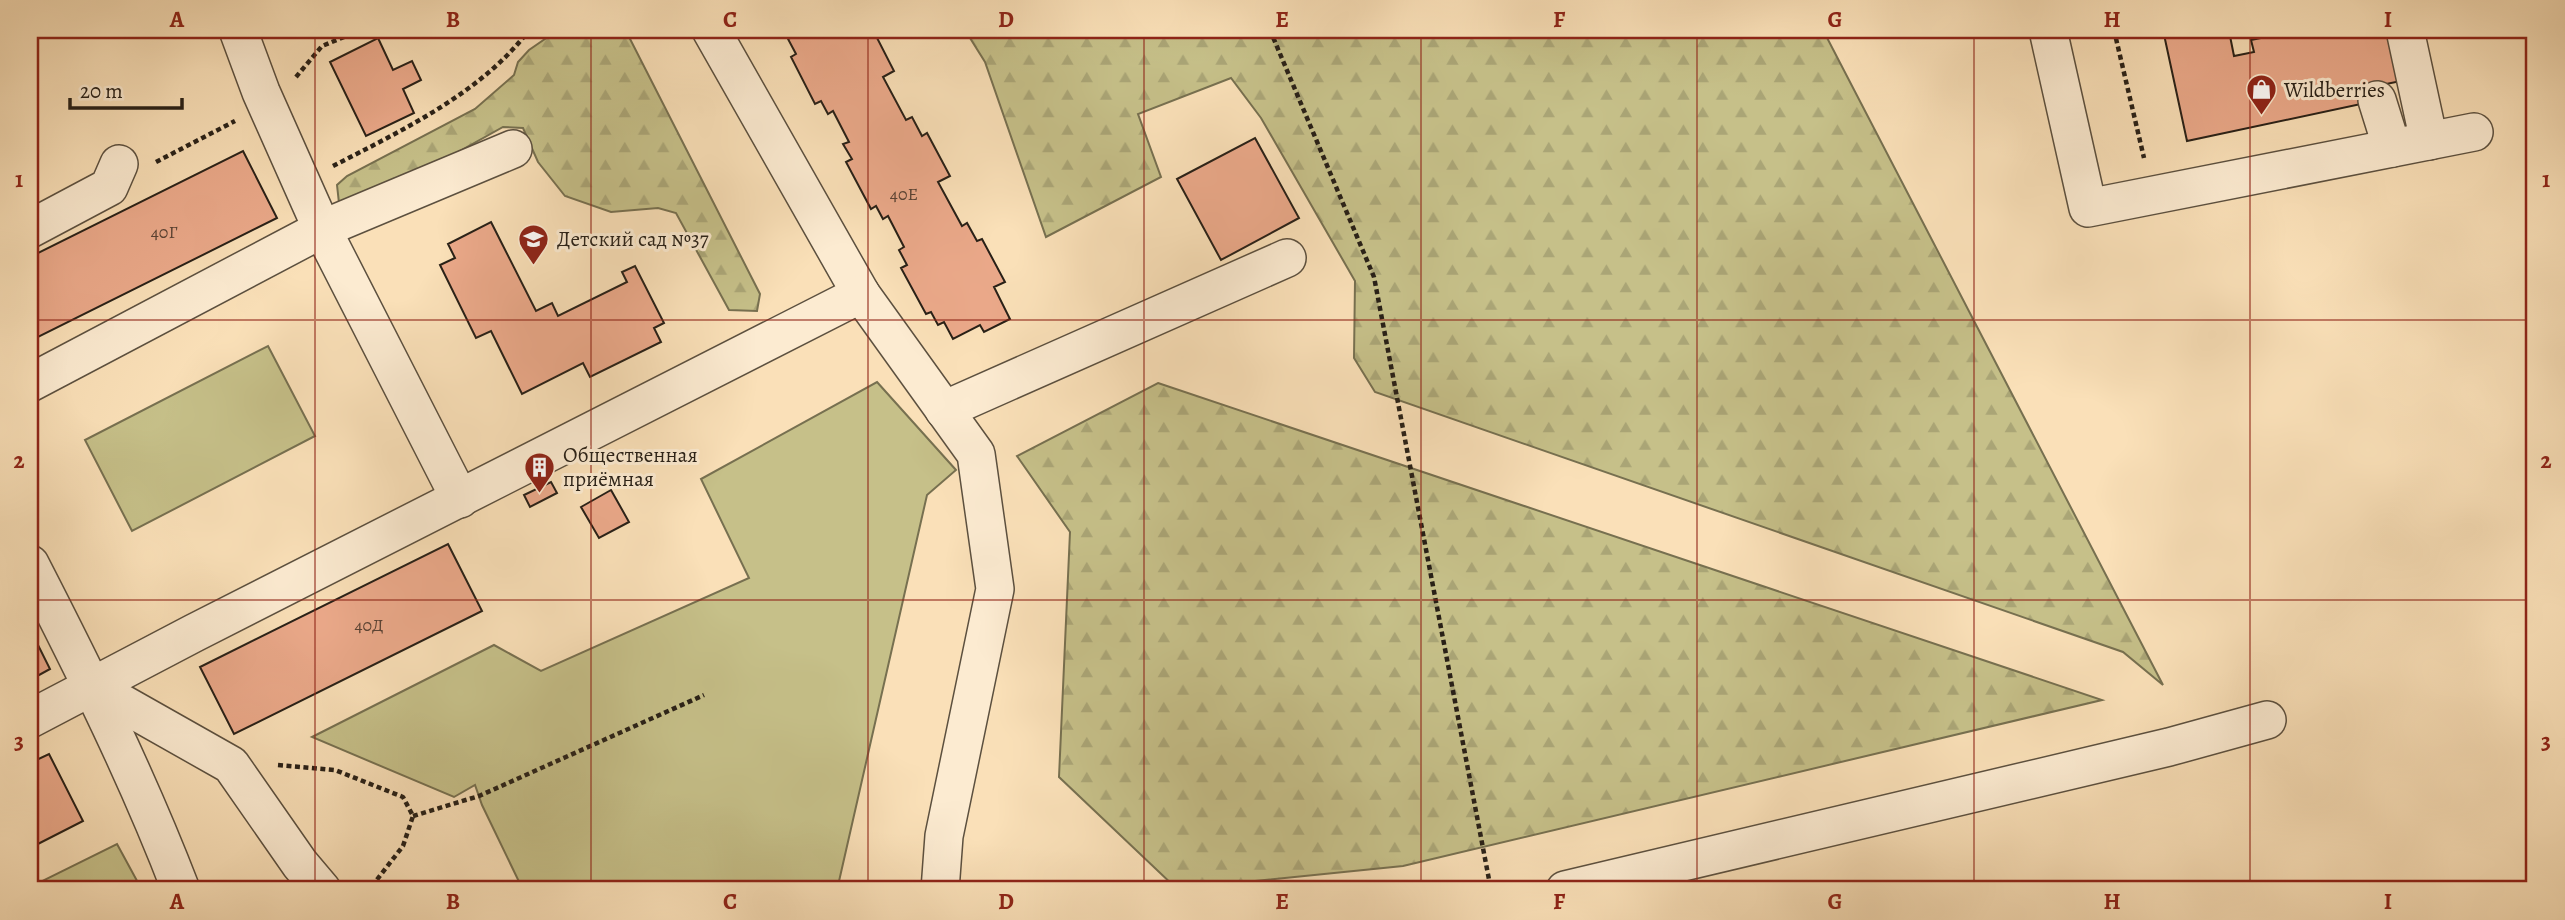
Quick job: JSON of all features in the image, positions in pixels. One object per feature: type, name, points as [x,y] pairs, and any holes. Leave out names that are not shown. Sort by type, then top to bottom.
[{"type":"street","points":[[237,30],[322,229],[460,499]]},
{"type":"street","points":[[711,30],[861,294],[976,454],[995,589],[944,836],[940,890]]},
{"type":"street","points":[[2048,30],[2088,208],[2474,132]]},
{"type":"street","points":[[2405,30],[2429,141]]},
{"type":"street","points":[[2378,100],[2392,148]]},
{"type":"street","points":[[30,383],[322,229],[513,149]]},
{"type":"street","points":[[30,229],[114,176]]},
{"type":"street","points":[[944,411],[1287,258]]},
{"type":"street","points":[[30,719],[460,499],[526,454],[861,294]]},
{"type":"street","points":[[30,564],[93,687],[150,810],[181,890]]},
{"type":"street","points":[[93,687],[232,765],[300,864],[322,890]]},
{"type":"street","points":[[1564,890],[2169,747],[2267,720]]},
{"type":"path","points":[[114,176],[267,104],[299,74],[322,46],[361,30]]},
{"type":"path","points":[[302,183],[384,140],[475,84],[520,42],[529,30]]},
{"type":"path","points":[[1270,30],[1374,277],[1491,890]]},
{"type":"path","points":[[2114,30],[2144,159]]},
{"type":"path","points":[[413,817],[479,796],[704,695]]},
{"type":"path","points":[[232,765],[254,763],[335,770],[403,797],[413,817],[403,846],[369,890]]},
{"type":"green space","points":[[558,30],[626,31],[760,294],[757,311],[729,310],[676,213],[658,208],[611,212],[565,196],[538,162],[523,128],[503,127],[431,167],[339,203],[337,185],[347,176],[475,109],[514,75],[518,62],[529,50]]},
{"type":"green space","points":[[965,30],[1823,30],[2163,685],[2123,652],[1375,392],[1354,358],[1355,281],[1261,118],[1231,78],[1138,114],[1161,177],[1046,237],[985,62]]},
{"type":"green space","points":[[268,346],[315,436],[132,531],[85,440]]},
{"type":"green space","points":[[877,382],[956,470],[927,495],[837,890],[523,890],[475,785],[454,797],[312,737],[494,645],[541,671],[749,578],[701,479]]},
{"type":"green space","points":[[1158,383],[2102,700],[1403,866],[1177,889],[1059,777],[1070,532],[1017,456]]},
{"type":"green space","points":[[117,844],[142,890],[30,890],[30,887]]},
{"type":"building","points":[[790,30],[873,30],[894,71],[883,77],[906,120],[912,117],[922,136],[927,133],[950,176],[938,182],[962,226],[967,223],[977,241],[982,239],[1005,282],[994,287],[1010,319],[984,332],[980,325],[953,339],[944,322],[938,325],[931,312],[926,314],[901,268],[907,265],[899,250],[904,247],[888,216],[883,219],[876,206],[871,209],[846,162],[852,159],[843,144],[849,142],[833,111],[828,114],[821,101],[815,104],[791,57],[796,54],[788,39],[794,36]]},
{"type":"building","points":[[2163,30],[2235,30],[2229,31],[2234,56],[2254,52],[2251,40],[2301,30],[2390,30],[2401,81],[2386,84],[2389,98],[2187,141]]},
{"type":"building","points":[[378,38],[393,70],[412,61],[421,80],[403,89],[414,113],[366,136],[330,62]]},
{"type":"building","points":[[1255,138],[1299,218],[1221,260],[1177,179]]},
{"type":"building","points":[[243,151],[277,218],[30,341],[30,257]]},
{"type":"building","points":[[491,222],[536,311],[552,303],[558,316],[627,282],[622,272],[635,266],[664,323],[654,328],[661,342],[590,377],[583,363],[522,394],[491,331],[476,338],[440,265],[455,258],[448,244]]},
{"type":"building","name":"Общественная приёмная","points":[[551,482],[557,493],[530,507],[524,495]]},
{"type":"building","points":[[611,490],[629,522],[599,538],[581,507]]},
{"type":"building","points":[[448,544],[482,611],[234,734],[200,667]]},
{"type":"building","points":[[30,629],[50,669],[30,680]]},
{"type":"building","points":[[49,754],[83,821],[30,848],[30,763]]},
{"type":"place","name":"Wildberries","points":[[2261,117]]},
{"type":"place","name":"Детский сад №37","points":[[534,266]]},
{"type":"place","name":"Общественная приёмная","points":[[540,494]]}]
